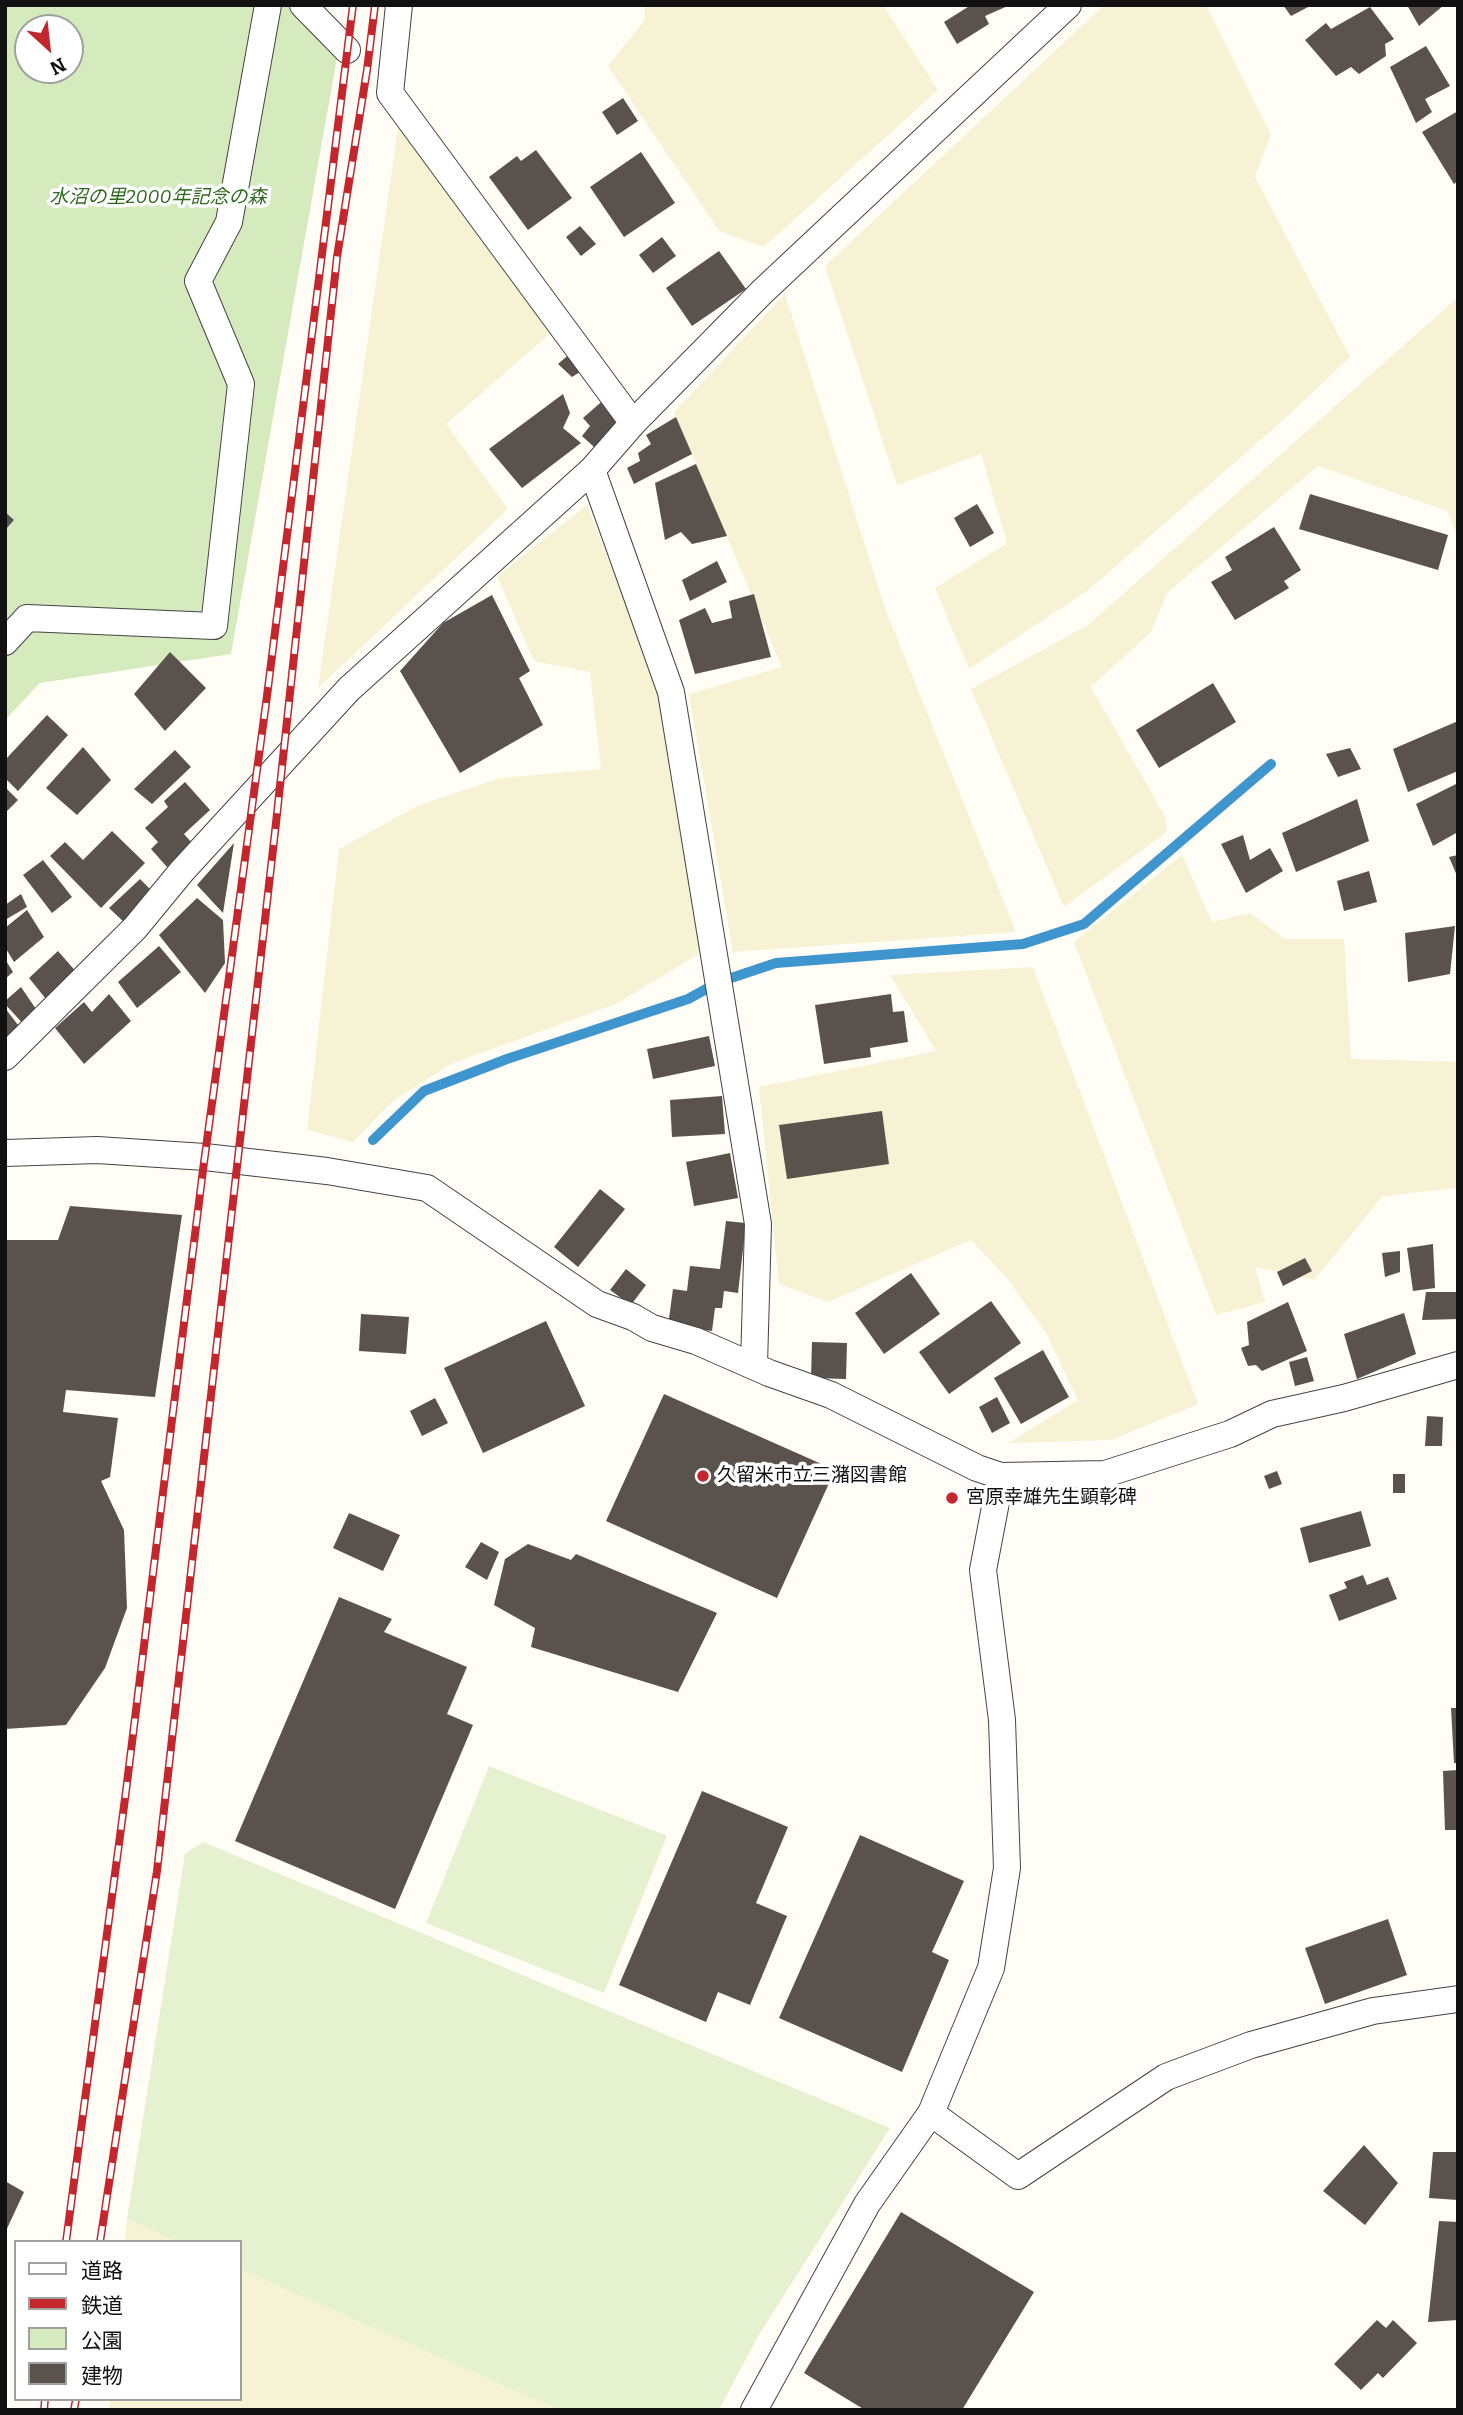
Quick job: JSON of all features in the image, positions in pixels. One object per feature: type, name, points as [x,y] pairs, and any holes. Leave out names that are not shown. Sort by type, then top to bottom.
[{"type":"street","points":[[5,642],[27,618],[215,626],[241,384],[198,281],[229,222],[268,5]]},
{"type":"street","points":[[303,5],[347,50]]},
{"type":"street","points":[[399,5],[390,93],[633,424]]},
{"type":"street","points":[[5,1056],[135,928],[183,871],[349,689],[592,470],[633,424],[762,292],[1068,5]]},
{"type":"street","points":[[592,470],[671,692],[758,1224],[754,1365]]},
{"type":"street","points":[[5,1153],[97,1150],[205,1157],[327,1171],[426,1188],[597,1304],[633,1317],[652,1328],[696,1341],[769,1373],[831,1395],[977,1468],[1001,1476],[1105,1474],[1230,1434],[1272,1414],[1344,1398],[1458,1366]]},
{"type":"street","points":[[760,2408],[867,2204],[931,2113],[991,1968],[1007,1868],[1002,1720],[983,1570],[1001,1476]]},
{"type":"street","points":[[931,2113],[1018,2176],[1166,2077],[1251,2045],[1373,2011],[1458,1999]]},
{"type":"shaded area","points":[[645,5],[883,5],[938,90],[764,247],[719,231],[608,66],[644,21]]},
{"type":"shaded area","points":[[1104,5],[1206,5],[1271,135],[1255,177],[1350,357],[1279,424],[1087,591],[969,669],[935,588],[1007,543],[981,454],[897,485],[825,266]]},
{"type":"shaded area","points":[[400,114],[552,332],[446,424],[508,509],[318,688]]},
{"type":"shaded area","points":[[785,294],[886,611],[1016,932],[733,952],[689,694],[782,667],[674,412]]},
{"type":"shaded area","points":[[1456,299],[1458,537],[1447,511],[1318,466],[1168,592],[1150,633],[1091,687],[1165,816],[1167,832],[1064,907],[971,689],[1088,625]]},
{"type":"shaded area","points":[[587,505],[660,691],[702,952],[616,1004],[451,1064],[393,1101],[353,1142],[307,1130],[339,849],[419,805],[500,778],[601,769],[590,672],[534,661],[497,576]]},
{"type":"shaded area","points":[[1182,855],[1212,922],[1250,913],[1285,939],[1344,939],[1351,1059],[1458,1062],[1458,1188],[1383,1196],[1314,1280],[1255,1267],[1265,1302],[1216,1315],[1074,942]]},
{"type":"shaded area","points":[[1033,967],[1198,1404],[1112,1440],[1008,1443],[1078,1400],[1046,1333],[1006,1277],[971,1240],[828,1302],[779,1284],[759,1087],[936,1051],[890,975]]},
{"type":"shaded area","points":[[127,2219],[174,2240],[125,2240]]},
{"type":"shaded area","points":[[242,2270],[558,2410],[109,2410],[110,2401],[242,2401]]},
{"type":"green space","name":"水沼の里2000年記念の森","points":[[5,5],[294,5],[338,52],[231,654],[40,683],[5,720]]},
{"type":"green space","points":[[489,1766],[667,1836],[604,1993],[426,1923]]},
{"type":"green space","points":[[203,1842],[890,2128],[757,2338],[719,2410],[558,2410],[242,2270],[242,2240],[174,2240],[127,2219],[185,1854]]},
{"type":"building","points":[[971,5],[1010,5],[985,16],[989,24],[957,44],[944,22]]},
{"type":"building","points":[[1283,5],[1312,5],[1291,16]]},
{"type":"building","points":[[1407,5],[1444,5],[1419,26]]},
{"type":"building","points":[[1370,7],[1394,39],[1385,44],[1386,56],[1359,74],[1351,67],[1336,76],[1305,40],[1326,23],[1331,29]]},
{"type":"building","points":[[1426,46],[1450,86],[1425,99],[1432,112],[1416,123],[1390,67]]},
{"type":"building","points":[[623,98],[638,121],[617,135],[602,112]]},
{"type":"building","points":[[1458,111],[1458,181],[1454,184],[1422,132]]},
{"type":"building","points":[[536,150],[572,198],[528,230],[489,177],[517,156],[521,161]]},
{"type":"building","points":[[641,152],[675,203],[624,237],[590,187]]},
{"type":"building","points":[[580,226],[596,244],[581,256],[566,237]]},
{"type":"building","points":[[662,237],[676,256],[653,273],[639,255]]},
{"type":"building","points":[[719,251],[746,289],[692,326],[666,288]]},
{"type":"building","points":[[573,351],[585,369],[572,377],[558,364]]},
{"type":"building","points":[[563,394],[570,413],[563,428],[581,443],[522,488],[489,449]]},
{"type":"building","points":[[607,397],[623,419],[594,447],[582,436],[590,426],[583,418]]},
{"type":"building","points":[[676,417],[692,454],[634,484],[627,468],[640,461],[638,453],[651,444],[646,435]]},
{"type":"building","points":[[696,464],[727,536],[692,544],[681,532],[665,540],[655,483]]},
{"type":"building","points":[[1310,494],[1448,535],[1438,570],[1299,529]]},
{"type":"building","points":[[977,504],[994,533],[970,547],[954,518]]},
{"type":"building","points":[[5,512],[14,520],[5,530]]},
{"type":"building","points":[[1274,527],[1301,570],[1284,581],[1289,588],[1235,620],[1211,582],[1232,570],[1225,557]]},
{"type":"building","points":[[717,561],[727,582],[690,601],[682,580]]},
{"type":"building","points":[[754,594],[771,657],[695,674],[679,620],[705,608],[712,623],[732,618],[729,601]]},
{"type":"building","points":[[492,595],[530,671],[519,678],[543,725],[460,773],[400,671],[443,623]]},
{"type":"building","points":[[170,652],[206,688],[165,731],[134,694]]},
{"type":"building","points":[[1213,683],[1236,722],[1159,768],[1136,730]]},
{"type":"building","points":[[47,715],[68,735],[18,791],[5,778],[5,760]]},
{"type":"building","points":[[1458,721],[1458,771],[1408,792],[1393,749]]},
{"type":"building","points":[[83,747],[111,780],[77,815],[46,788]]},
{"type":"building","points":[[1350,748],[1361,769],[1338,777],[1326,754]]},
{"type":"building","points":[[175,750],[191,767],[152,804],[134,789]]},
{"type":"building","points":[[185,782],[210,810],[184,834],[193,844],[167,867],[151,849],[158,842],[145,828],[168,807],[164,801]]},
{"type":"building","points":[[1458,783],[1458,832],[1433,846],[1416,804]]},
{"type":"building","points":[[5,787],[18,800],[5,813]]},
{"type":"building","points":[[1357,799],[1369,841],[1296,872],[1282,833]]},
{"type":"building","points":[[112,831],[145,863],[101,908],[50,856],[65,842],[83,860]]},
{"type":"building","points":[[1243,835],[1250,860],[1270,848],[1283,871],[1246,893],[1221,844]]},
{"type":"building","points":[[234,843],[223,913],[197,885]]},
{"type":"building","points":[[1458,855],[1458,878],[1449,857]]},
{"type":"building","points":[[43,860],[72,897],[52,913],[23,875]]},
{"type":"building","points":[[1369,871],[1377,902],[1344,911],[1337,881]]},
{"type":"building","points":[[140,879],[153,892],[126,924],[109,908]]},
{"type":"building","points":[[21,894],[27,907],[5,920],[5,905]]},
{"type":"building","points":[[197,898],[223,920],[225,963],[205,993],[159,935]]},
{"type":"building","points":[[27,910],[44,937],[14,962],[5,947],[5,928]]},
{"type":"building","points":[[1455,926],[1450,974],[1408,982],[1405,933]]},
{"type":"building","points":[[159,946],[181,972],[137,1008],[118,982]]},
{"type":"building","points":[[58,951],[78,974],[46,999],[29,978]]},
{"type":"building","points":[[5,959],[13,972],[5,979]]},
{"type":"building","points":[[21,987],[40,1015],[26,1027],[5,1004]]},
{"type":"building","points":[[109,994],[131,1021],[84,1064],[55,1028],[84,1002],[92,1012]]},
{"type":"building","points":[[891,994],[893,1012],[904,1011],[908,1042],[870,1048],[871,1057],[824,1064],[815,1005]]},
{"type":"building","points":[[5,1008],[21,1029],[5,1042]]},
{"type":"building","points":[[709,1036],[715,1066],[653,1079],[647,1049]]},
{"type":"building","points":[[722,1096],[725,1134],[672,1137],[670,1100]]},
{"type":"building","points":[[882,1111],[889,1164],[787,1179],[779,1125]]},
{"type":"building","points":[[730,1153],[738,1198],[694,1206],[686,1162]]},
{"type":"building","points":[[600,1189],[625,1209],[578,1267],[554,1247]]},
{"type":"building","points":[[70,1206],[182,1215],[155,1397],[66,1390],[63,1412],[118,1418],[110,1477],[101,1481],[124,1530],[127,1608],[105,1668],[66,1725],[5,1729],[5,1240],[58,1240]]},
{"type":"building","points":[[726,1221],[746,1223],[738,1293],[724,1291],[722,1308],[715,1308],[712,1331],[668,1326],[673,1289],[687,1291],[690,1266],[720,1269]]},
{"type":"building","points":[[1433,1244],[1435,1288],[1413,1291],[1407,1248]]},
{"type":"building","points":[[1400,1251],[1400,1272],[1385,1277],[1382,1253]]},
{"type":"building","points":[[1305,1258],[1312,1271],[1283,1286],[1277,1272]]},
{"type":"building","points":[[626,1269],[646,1285],[631,1305],[610,1290]]},
{"type":"building","points":[[911,1273],[940,1314],[884,1354],[855,1313]]},
{"type":"building","points":[[1426,1292],[1458,1292],[1458,1319],[1422,1320]]},
{"type":"building","points":[[991,1301],[1021,1343],[949,1394],[919,1352]]},
{"type":"building","points":[[1288,1302],[1307,1351],[1262,1371],[1256,1365],[1248,1366],[1241,1348],[1249,1345],[1247,1322]]},
{"type":"building","points":[[1404,1313],[1416,1354],[1357,1379],[1344,1334]]},
{"type":"building","points":[[361,1314],[409,1317],[406,1354],[359,1351]]},
{"type":"building","points":[[546,1321],[585,1406],[483,1453],[444,1368]]},
{"type":"building","points":[[812,1342],[847,1343],[846,1379],[811,1378]]},
{"type":"building","points":[[1043,1350],[1069,1397],[1021,1424],[994,1378]]},
{"type":"building","points":[[1307,1357],[1314,1381],[1295,1386],[1289,1362]]},
{"type":"building","points":[[664,1394],[835,1470],[777,1598],[606,1521]]},
{"type":"building","points":[[997,1397],[1010,1423],[992,1433],[979,1407]]},
{"type":"building","points":[[435,1398],[448,1423],[422,1436],[410,1411]]},
{"type":"building","points":[[1427,1416],[1443,1417],[1442,1446],[1425,1446]]},
{"type":"building","points":[[1277,1471],[1282,1484],[1269,1489],[1264,1476]]},
{"type":"building","points":[[1393,1474],[1405,1474],[1405,1493],[1393,1493]]},
{"type":"building","points":[[1361,1511],[1371,1546],[1309,1563],[1300,1528]]},
{"type":"building","points":[[349,1513],[400,1535],[383,1571],[333,1548]]},
{"type":"building","points":[[481,1542],[499,1552],[487,1580],[465,1567]]},
{"type":"building","points":[[528,1544],[571,1560],[576,1554],[717,1613],[678,1692],[531,1647],[535,1628],[494,1605],[505,1559]]},
{"type":"building","points":[[1363,1575],[1367,1585],[1388,1577],[1397,1599],[1339,1621],[1329,1595],[1347,1588],[1344,1582]]},
{"type":"building","points":[[339,1597],[392,1619],[384,1632],[467,1667],[447,1714],[473,1725],[395,1909],[235,1841]]},
{"type":"building","points":[[1451,1708],[1458,1708],[1458,1763],[1454,1763]]},
{"type":"building","points":[[1458,1770],[1458,1830],[1445,1830],[1443,1771]]},
{"type":"building","points":[[702,1791],[788,1827],[756,1903],[787,1916],[750,2005],[718,1992],[706,2022],[619,1985]]},
{"type":"building","points":[[860,1835],[964,1881],[932,1952],[949,1960],[902,2072],[779,2018]]},
{"type":"building","points":[[1388,1919],[1407,1975],[1325,2004],[1305,1948]]},
{"type":"building","points":[[1364,2145],[1398,2183],[1365,2225],[1323,2191]]},
{"type":"building","points":[[1433,2152],[1458,2152],[1458,2200],[1429,2198]]},
{"type":"building","points":[[5,2181],[24,2192],[5,2233]]},
{"type":"building","points":[[901,2212],[1034,2292],[962,2410],[865,2410],[804,2373]]},
{"type":"building","points":[[1439,2221],[1458,2222],[1458,2320],[1428,2322]]},
{"type":"building","points":[[1377,2320],[1386,2328],[1393,2320],[1417,2343],[1383,2378],[1378,2373],[1361,2390],[1334,2364]]},
{"type":"waterway","points":[[373,1140],[424,1091],[507,1059],[688,999],[719,982],[776,963],[1023,944],[1084,924],[1271,764]]},
{"type":"railway","points":[[66,2240],[126,1791],[203,1170],[267,696],[353,5]]},
{"type":"railway","points":[[100,2240],[157,1871],[276,823],[337,257],[375,5]]},
{"type":"railway","points":[[44,2410],[45,2401]]},
{"type":"railway","points":[[74,2410],[76,2401]]},
{"type":"place","name":"久留米市立三潴図書館","points":[[703,1476]]},
{"type":"place","name":"宮原幸雄先生顕彰碑","points":[[952,1498]]}]
